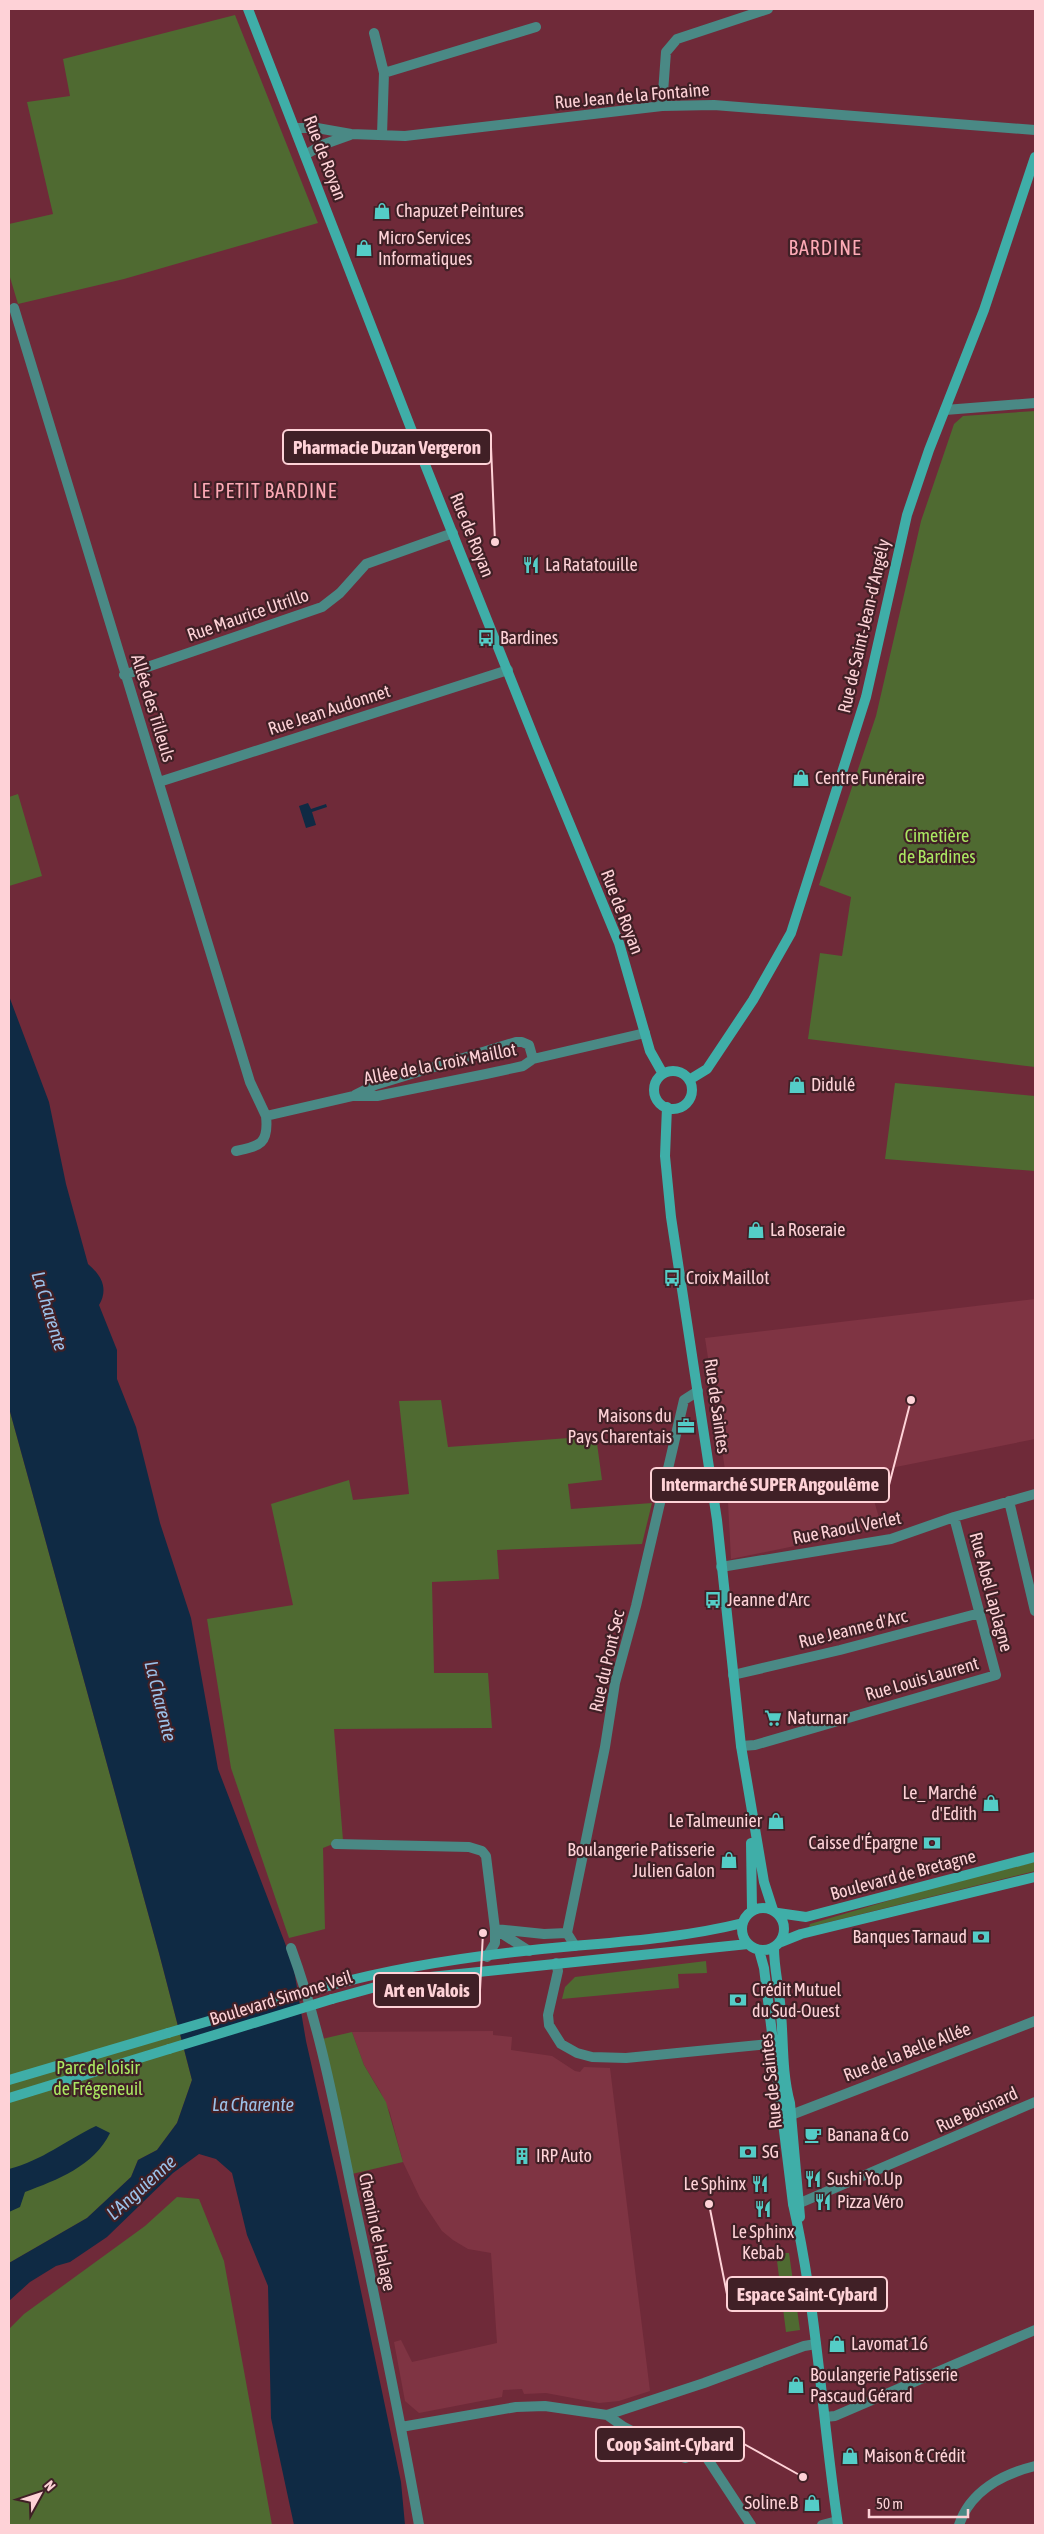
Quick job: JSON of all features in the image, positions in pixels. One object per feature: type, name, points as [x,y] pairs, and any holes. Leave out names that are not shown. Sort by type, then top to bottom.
[{"type":"main road","name":"Rue de Royan","points":[[248,9],[296,128],[306,155],[310,173],[326,206],[537,745],[619,943],[650,1051],[663,1074]]},
{"type":"main road","name":"Rue de Saint-Jean-d'Angély","points":[[689,1080],[707,1069],[753,1000],[791,933],[866,697],[907,515],[945,410],[986,306],[1035,157]]},
{"type":"main road","points":[[674,1071],[686,1076],[689,1080],[692,1092],[688,1102],[678,1108],[667,1107],[655,1095],[656,1083],[663,1074],[674,1071]]},
{"type":"main road","name":"Rue de Saintes","points":[[667,1107],[665,1156],[671,1217],[718,1520],[721,1567],[741,1746],[764,1882],[776,1911]]},
{"type":"main road","name":"Rue de Saintes","points":[[749,1800],[752,1910]]},
{"type":"main road","name":"Boulevard de Bretagne","points":[[776,1911],[806,1917],[1035,1858]]},
{"type":"main road","name":"Boulevard de Bretagne","points":[[777,1945],[801,1934],[1035,1877]]},
{"type":"main road","points":[[759,1908],[776,1911],[784,1924],[785,1930],[777,1945],[759,1950],[748,1944],[743,1934],[743,1923],[752,1910],[759,1908]]},
{"type":"main road","name":"Boulevard Simone Veil","points":[[9,2080],[388,1970],[529,1951],[679,1937],[743,1923]]},
{"type":"main road","name":"Boulevard Simone Veil","points":[[9,2098],[332,1999],[401,1980],[748,1944]]},
{"type":"main road","name":"Rue de Saintes","points":[[777,1945],[796,2203]]},
{"type":"main road","name":"Rue de Saintes","points":[[759,1950],[764,1968],[772,2045],[816,2344],[838,2523]]},
{"type":"street","points":[[662,106],[666,52],[677,39],[768,10]]},
{"type":"street","points":[[384,73],[536,27]]},
{"type":"street","points":[[374,33],[384,73],[382,135]]},
{"type":"street","name":"Rue Jean de la Fontaine","points":[[296,128],[317,128],[351,134],[405,136],[662,106],[714,105],[1035,130]]},
{"type":"street","name":"Rue Jean de la Fontaine","points":[[306,155],[322,145],[351,134]]},
{"type":"street","name":"Allée des Tilleuls","points":[[14,308],[124,675],[159,782],[250,1082],[266,1116]]},
{"type":"street","points":[[945,410],[1035,403]]},
{"type":"street","name":"Rue Maurice Utrillo","points":[[124,675],[322,607],[340,593],[366,564],[453,533]]},
{"type":"street","name":"Rue Jean Audonnet","points":[[159,782],[508,670]]},
{"type":"street","name":"Allée de la Croix Maillot","points":[[266,1116],[352,1096],[377,1096],[523,1066],[533,1059],[645,1033]]},
{"type":"street","name":"Allée de la Croix Maillot","points":[[352,1096],[374,1085],[516,1042],[529,1045],[533,1059]]},
{"type":"street","points":[[236,1151],[261,1143],[267,1133],[266,1116]]},
{"type":"street","name":"Rue du Pont Sec","points":[[567,1932],[605,1747],[615,1683],[636,1606],[684,1400],[698,1391]]},
{"type":"street","name":"Rue Raoul Verlet","points":[[721,1567],[891,1539],[954,1517],[1035,1494]]},
{"type":"street","points":[[1009,1502],[1035,1611]]},
{"type":"street","name":"Rue Abel Laplagne","points":[[954,1517],[996,1675]]},
{"type":"street","name":"Rue Jeanne d'Arc","points":[[733,1674],[840,1650],[980,1613]]},
{"type":"street","name":"Rue Louis Laurent","points":[[741,1746],[755,1745],[996,1675]]},
{"type":"street","points":[[336,1844],[470,1847],[482,1851],[486,1856],[495,1928],[495,1943],[487,1957]]},
{"type":"street","points":[[495,1928],[544,1934],[567,1932],[574,1946]]},
{"type":"street","points":[[495,1928],[529,1951]]},
{"type":"street","name":"Chemin de Halage","points":[[291,1948],[315,2020],[401,2427],[419,2525]]},
{"type":"street","points":[[556,1963],[558,1971],[548,2015],[549,2026],[560,2044],[577,2053],[609,2059],[772,2045],[784,2053]]},
{"type":"street","name":"Rue de la Belle Allée","points":[[791,2115],[1035,2020]]},
{"type":"street","name":"Rue Boisnard","points":[[796,2203],[1035,2102]]},
{"type":"street","points":[[825,2417],[835,2416],[1035,2330]]},
{"type":"street","points":[[401,2427],[516,2407],[545,2406],[607,2415],[704,2383],[804,2346],[816,2344]]},
{"type":"street","points":[[607,2415],[624,2427],[685,2458],[703,2452],[751,2525]]},
{"type":"street","points":[[959,2525],[963,2513],[972,2500],[990,2484],[1017,2471],[1035,2466]]},
{"type":"street","points":[[822,2525],[838,2523]]},
{"type":"shaded area","points":[[1035,1299],[1035,1439],[866,1473],[882,1528],[731,1559],[727,1483],[705,1338]]},
{"type":"shaded area","points":[[493,2031],[493,2035],[512,2037],[511,2050],[552,2056],[575,2071],[580,2072],[584,2067],[610,2068],[650,2391],[619,2401],[599,2403],[546,2393],[524,2394],[522,2389],[503,2390],[502,2397],[419,2413],[405,2401],[394,2342],[401,2340],[412,2362],[497,2343],[491,2253],[468,2249],[453,2240],[442,2231],[420,2198],[403,2162],[390,2113],[380,2091],[364,2065],[352,2032]]},
{"type":"green space","points":[[235,15],[318,223],[124,279],[18,304],[9,274],[9,224],[53,214],[27,102],[70,96],[63,59]]},
{"type":"green space","name":"Cimetière de Bardines","points":[[1035,411],[1035,1067],[808,1039],[820,953],[842,956],[851,897],[819,885],[876,716],[921,521],[954,424],[963,416]]},
{"type":"green space","points":[[18,794],[42,876],[9,886],[9,797]]},
{"type":"green space","points":[[895,1083],[1035,1096],[1035,1171],[885,1159]]},
{"type":"green space","points":[[441,1400],[448,1447],[596,1436],[602,1480],[568,1484],[571,1509],[652,1503],[642,1544],[497,1550],[499,1579],[432,1582],[434,1673],[488,1673],[492,1728],[334,1729],[343,1840],[323,1848],[325,1929],[289,1938],[231,1768],[207,1619],[293,1605],[271,1504],[349,1480],[353,1500],[409,1494],[399,1401]]},
{"type":"green space","name":"Parc de loisir de Frégeneuil","points":[[9,1408],[159,1953],[192,2080],[177,2123],[157,2150],[138,2160],[131,2177],[87,2218],[9,2263]]},
{"type":"green space","points":[[1035,1862],[1035,1871],[809,1927],[810,1924],[938,1886]]},
{"type":"green space","points":[[706,1961],[707,1973],[678,1974],[679,1988],[562,1999],[565,1987],[575,1977]]},
{"type":"green space","points":[[352,2032],[364,2065],[386,2102],[403,2162],[352,2174],[322,2039]]},
{"type":"green space","points":[[177,2197],[199,2199],[224,2261],[272,2525],[9,2525],[9,2329],[24,2314],[145,2226]]},
{"type":"green space","points":[[776,2253],[789,2253],[800,2330],[786,2332]]},
{"type":"water","points":[[308,803],[311,809],[326,804],[327,807],[312,812],[316,825],[306,828],[299,806]]},
{"type":"water","name":"La Charente","points":[[9,996],[49,1102],[66,1184],[88,1264],[97,1273],[102,1282],[103,1293],[99,1305],[117,1350],[117,1379],[136,1427],[160,1523],[191,1618],[218,1769],[293,1964],[306,2041],[337,2177],[401,2482],[405,2525],[294,2525],[271,2418],[268,2286],[247,2235],[232,2173],[216,2159],[199,2154],[173,2173],[107,2237],[70,2262],[56,2266],[30,2282],[9,2301],[9,2263],[87,2218],[131,2177],[138,2160],[157,2150],[177,2123],[192,2080],[159,1953],[9,1408]]},
{"type":"water","points":[[96,2126],[110,2133],[103,2145],[85,2163],[62,2177],[25,2192],[20,2207],[9,2212],[9,2169],[33,2161]]},
{"type":"place","name":"Chapuzet Peintures","points":[[382,211]]},
{"type":"place","name":"Micro Services Informatiques","points":[[364,248]]},
{"type":"place","name":"Pharmacie Duzan Vergeron","points":[[495,542]]},
{"type":"place","name":"La Ratatouille","points":[[531,565]]},
{"type":"place","name":"Bardines","points":[[486,638]]},
{"type":"place","name":"Centre Funéraire","points":[[801,778]]},
{"type":"place","name":"Didulé","points":[[797,1085]]},
{"type":"place","name":"La Roseraie","points":[[756,1230]]},
{"type":"place","name":"Croix Maillot","points":[[672,1278]]},
{"type":"place","name":"Intermarché SUPER Angoulême","points":[[911,1400]]},
{"type":"place","name":"Maisons du Pays Charentais","points":[[686,1426]]},
{"type":"place","name":"Jeanne d'Arc","points":[[713,1600]]},
{"type":"place","name":"Naturnar","points":[[773,1718]]},
{"type":"place","name":"Le_ Marché d'Edith","points":[[991,1803]]},
{"type":"place","name":"Le Talmeunier","points":[[776,1821]]},
{"type":"place","name":"Caisse d'Épargne","points":[[932,1843]]},
{"type":"place","name":"Boulangerie Patisserie Julien Galon","points":[[729,1860]]},
{"type":"place","name":"Art en Valois","points":[[483,1933]]},
{"type":"place","name":"Banques Tarnaud","points":[[981,1937]]},
{"type":"place","name":"Crédit Mutuel du Sud-Ouest","points":[[738,2000]]},
{"type":"place","name":"Banana & Co","points":[[813,2135]]},
{"type":"place","name":"SG","points":[[748,2152]]},
{"type":"place","name":"IRP Auto","points":[[522,2156]]},
{"type":"place","name":"Sushi Yo.Up","points":[[813,2179]]},
{"type":"place","name":"Le Sphinx","points":[[760,2184]]},
{"type":"place","name":"Pizza Véro","points":[[823,2202]]},
{"type":"place","name":"Espace Saint-Cybard","points":[[709,2204]]},
{"type":"place","name":"Le Sphinx Kebab","points":[[763,2209]]},
{"type":"place","name":"Lavomat 16","points":[[837,2344]]},
{"type":"place","name":"Boulangerie Patisserie Pascaud Gérard","points":[[796,2385]]},
{"type":"place","name":"Maison & Crédit","points":[[850,2456]]},
{"type":"place","name":"Coop Saint-Cybard","points":[[803,2477]]},
{"type":"place","name":"Soline.B","points":[[812,2503]]},
{"type":"district","name":"BARDINE","points":[[825,248]]},
{"type":"district","name":"LE PETIT BARDINE","points":[[265,491]]},
{"type":"water label","name":"L'Anguienne","points":[[141,2187]]}]
